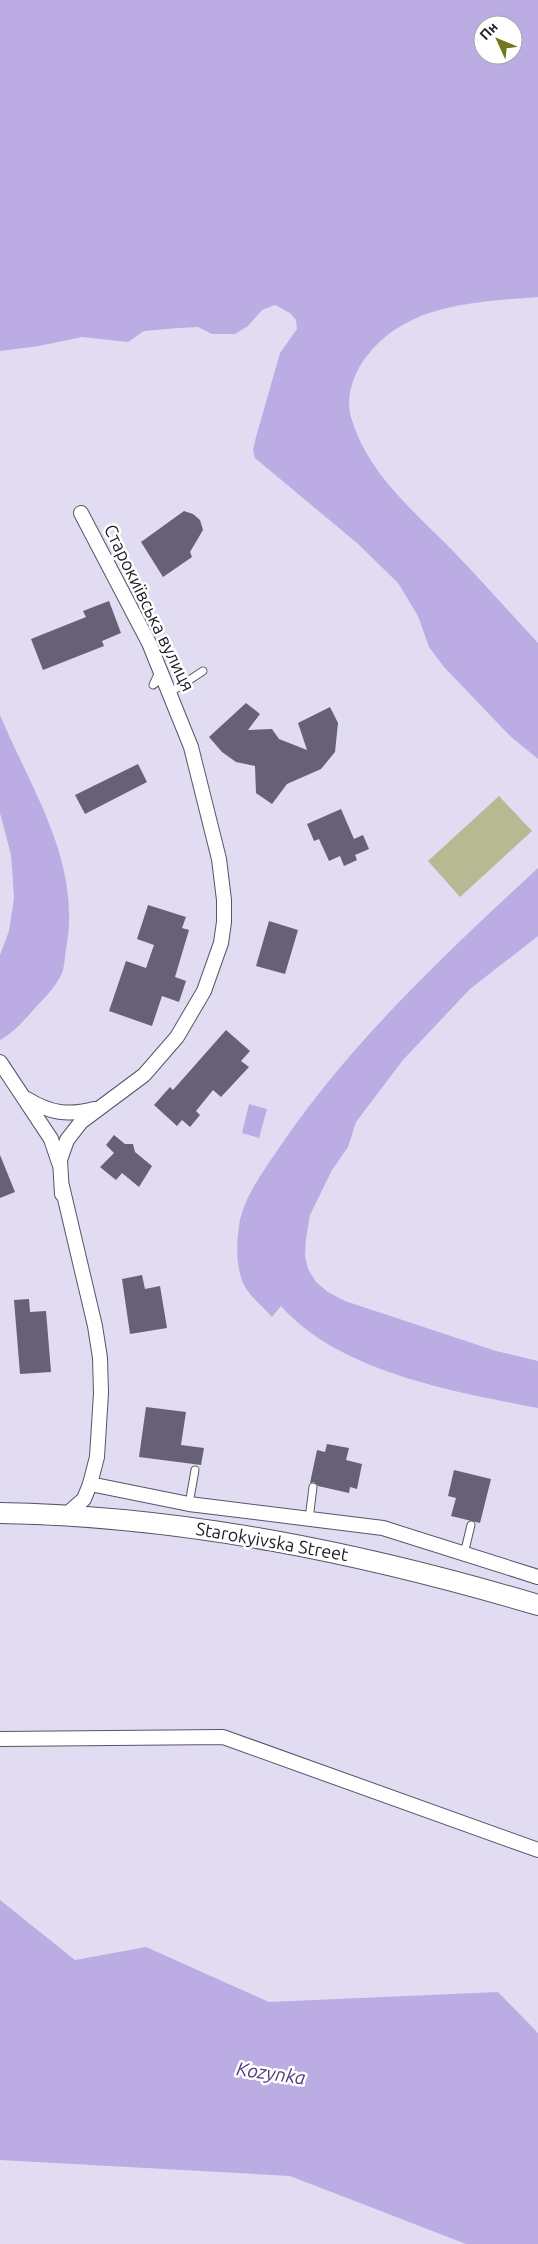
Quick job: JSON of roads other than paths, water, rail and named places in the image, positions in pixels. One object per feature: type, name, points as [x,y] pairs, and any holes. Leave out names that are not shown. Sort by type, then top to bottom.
[{"type":"street","name":"Старокиївська вулиця","points":[[62,1194],[60,1167],[63,1147],[76,1127],[97,1109],[125,1091],[144,1075],[177,1037],[204,991],[221,943],[224,900],[219,859],[191,746],[171,692],[161,676],[130,603],[81,513]]},
{"type":"street","points":[[0,1062],[26,1099],[54,1146],[60,1166],[62,1194],[90,1303],[100,1358],[101,1393],[97,1457],[84,1499],[67,1514]]},
{"type":"street","points":[[26,1099],[44,1109],[60,1113],[77,1113],[97,1109]]},
{"type":"street","points":[[90,1484],[189,1504],[404,1533],[538,1577]]},
{"type":"street","name":"Starokyivska Street","points":[[0,1513],[67,1514],[174,1525],[292,1544],[414,1570],[538,1605]]},
{"type":"street","points":[[0,1739],[223,1737],[538,1850]]},
{"type":"lane","points":[[171,692],[203,671]]},
{"type":"lane","points":[[189,1504],[194,1470]]},
{"type":"lane","points":[[309,1519],[313,1487]]},
{"type":"lane","points":[[464,1554],[472,1525]]},
{"type":"water","points":[[0,0],[538,0],[538,297],[467,304],[422,316],[401,326],[383,339],[366,357],[354,377],[349,409],[358,437],[368,456],[393,490],[464,562],[538,643],[538,759],[510,736],[444,667],[429,647],[418,616],[398,583],[357,543],[255,458],[253,450],[256,437],[280,353],[297,329],[296,320],[290,313],[275,305],[262,310],[248,326],[235,334],[212,334],[198,327],[179,328],[144,331],[128,342],[82,337],[39,346],[0,351]]},
{"type":"water","points":[[0,715],[38,798],[60,854],[66,883],[69,913],[64,967],[58,981],[19,1025],[0,1040],[0,955],[9,931],[14,898],[11,855],[0,813]]},
{"type":"water","points":[[538,868],[538,936],[470,989],[403,1060],[356,1122],[348,1147],[332,1170],[310,1215],[305,1256],[308,1269],[316,1282],[328,1292],[345,1301],[496,1351],[538,1361],[538,1408],[471,1395],[400,1376],[334,1348],[305,1329],[281,1306],[272,1317],[244,1285],[239,1271],[237,1249],[241,1215],[250,1194],[281,1145],[338,1070],[401,1000]]},
{"type":"water","points":[[249,1104],[267,1109],[259,1138],[242,1133]]},
{"type":"water","name":"Kozynka","points":[[0,1900],[75,1960],[146,1947],[269,2002],[498,1992],[538,2033],[538,2244],[466,2244],[290,2176],[0,2160]]}]
